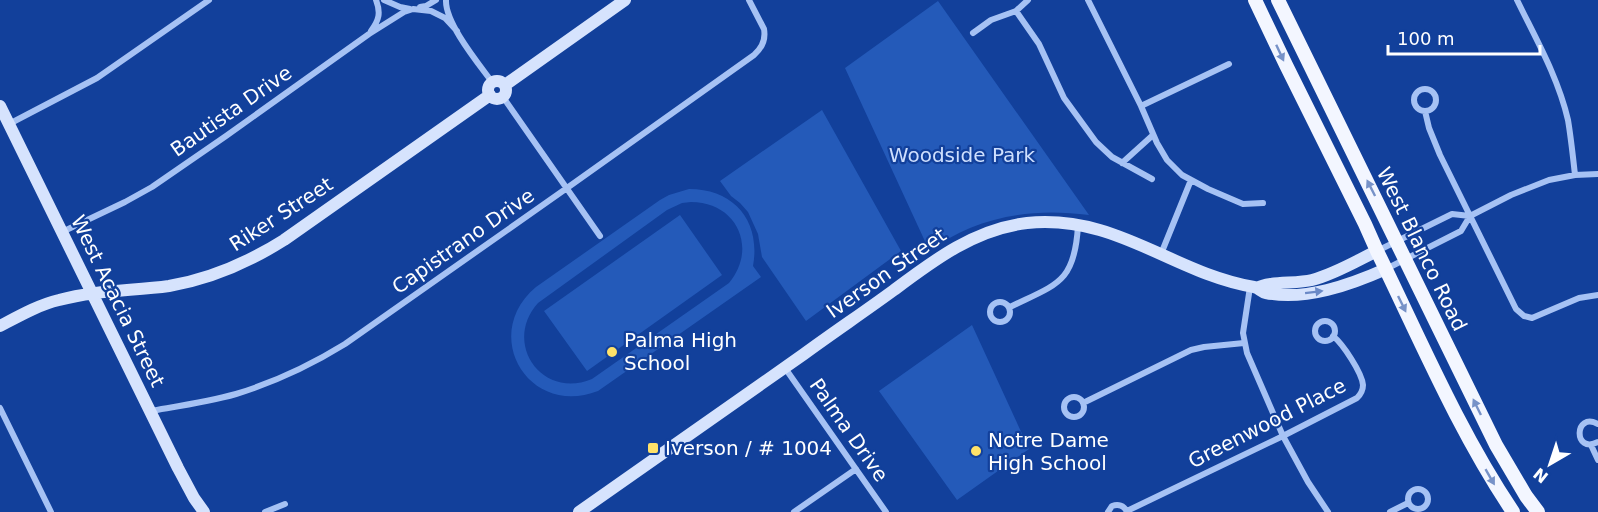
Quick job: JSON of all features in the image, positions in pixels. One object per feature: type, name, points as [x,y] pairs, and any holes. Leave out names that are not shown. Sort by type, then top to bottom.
[{"type":"main road","name":"West Blanco Road","points":[[1256,0],[1465,432],[1493,483],[1513,512]]},
{"type":"main road","name":"West Blanco Road","points":[[1278,0],[1496,445],[1538,512]]},
{"type":"street","points":[[9,124],[97,78],[209,0]]},
{"type":"street","points":[[369,34],[379,18],[376,0]]},
{"type":"street","points":[[384,0],[400,7],[428,10],[445,18],[457,31],[500,88],[600,236]]},
{"type":"street","name":"Bautista Drive","points":[[62,232],[125,202],[152,186],[369,34],[397,16],[436,0]]},
{"type":"street","points":[[446,0],[447,12],[457,31]]},
{"type":"street","points":[[500,88],[625,0]]},
{"type":"street","name":"Capistrano Drive","points":[[150,411],[236,394],[294,372],[320,359],[567,189],[754,55],[761,48],[765,39],[764,29],[749,0]]},
{"type":"street","points":[[973,33],[991,20],[1016,11],[1028,0]]},
{"type":"street","points":[[1088,0],[1167,160],[1182,175],[1208,189],[1243,204],[1263,203]]},
{"type":"street","points":[[1517,0],[1561,97],[1567,119],[1575,175]]},
{"type":"street","points":[[1016,11],[1039,44],[1064,98],[1102,149],[1152,179]]},
{"type":"street","points":[[1141,106],[1229,63]]},
{"type":"street","name":"Riker Street","points":[[0,326],[50,302],[71,297],[183,283],[220,273],[248,261],[284,240],[490,95],[488,89],[500,88]]},
{"type":"street","name":"West Acacia Street","points":[[0,106],[186,485],[204,512]]},
{"type":"street","points":[[1425,111],[1433,138],[1516,309],[1528,318],[1536,317],[1579,298],[1598,295]]},
{"type":"street","points":[[1122,163],[1153,135]]},
{"type":"street","points":[[1377,251],[1452,214],[1470,216],[1534,185],[1575,175],[1598,174]]},
{"type":"street","points":[[1161,254],[1191,180]]},
{"type":"street","points":[[1386,269],[1461,231],[1470,216]]},
{"type":"street","name":"Iverson Street","points":[[579,512],[911,276],[973,238],[1009,226],[1047,222],[1092,227],[1122,236],[1214,277],[1254,287],[1263,293],[1319,292],[1351,284],[1386,269]]},
{"type":"street","points":[[1010,307],[1048,288],[1069,270],[1075,252],[1078,224]]},
{"type":"street","name":"Iverson Street","points":[[1254,287],[1320,278],[1377,251]]},
{"type":"street","points":[[1254,287],[1244,322],[1244,343],[1283,436],[1308,482],[1328,512]]},
{"type":"street","name":"Greenwood Place","points":[[1127,512],[1354,401],[1362,392],[1362,382],[1346,350],[1333,336]]},
{"type":"street","points":[[1083,403],[1191,350],[1244,343]]},
{"type":"street","name":"Palma Drive","points":[[784,368],[886,512]]},
{"type":"street","points":[[0,408],[51,512]]},
{"type":"street","points":[[1598,424],[1586,422],[1579,431],[1582,441],[1594,443],[1598,460]]},
{"type":"street","points":[[794,512],[856,469]]},
{"type":"street","points":[[1390,512],[1408,503]]},
{"type":"street","points":[[265,512],[285,504]]},
{"type":"street","points":[[1108,512],[1112,506],[1118,505],[1124,507],[1127,512]]},
{"type":"green space","name":"Woodside Park","points":[[938,1],[1089,215],[1044,213],[999,219],[965,230],[929,250],[845,68]]},
{"type":"green space","points":[[822,110],[901,251],[806,321],[762,257],[758,234],[748,212],[731,196],[720,181]]},
{"type":"green space","points":[[689,189],[720,195],[732,202],[748,222],[753,235],[753,266],[761,277],[598,391],[573,396],[551,393],[533,383],[520,367],[512,348],[512,327],[519,306],[536,287],[669,195]],"holes":[[[682,203],[707,204],[731,218],[742,242],[742,256],[738,269],[729,283],[592,379],[574,383],[557,382],[543,375],[533,364],[526,350],[524,335],[528,319],[538,303],[667,210]]]},
{"type":"green space","points":[[680,215],[722,275],[587,371],[544,311]]},
{"type":"green space","name":"Notre Dame High School","points":[[972,325],[1029,449],[957,500],[879,391]]},
{"type":"place","name":"Palma High School","points":[[612,352]]},
{"type":"place","name":"Iverson / # 1004","points":[[653,448]]},
{"type":"place","name":"Notre Dame High School","points":[[976,451]]}]
